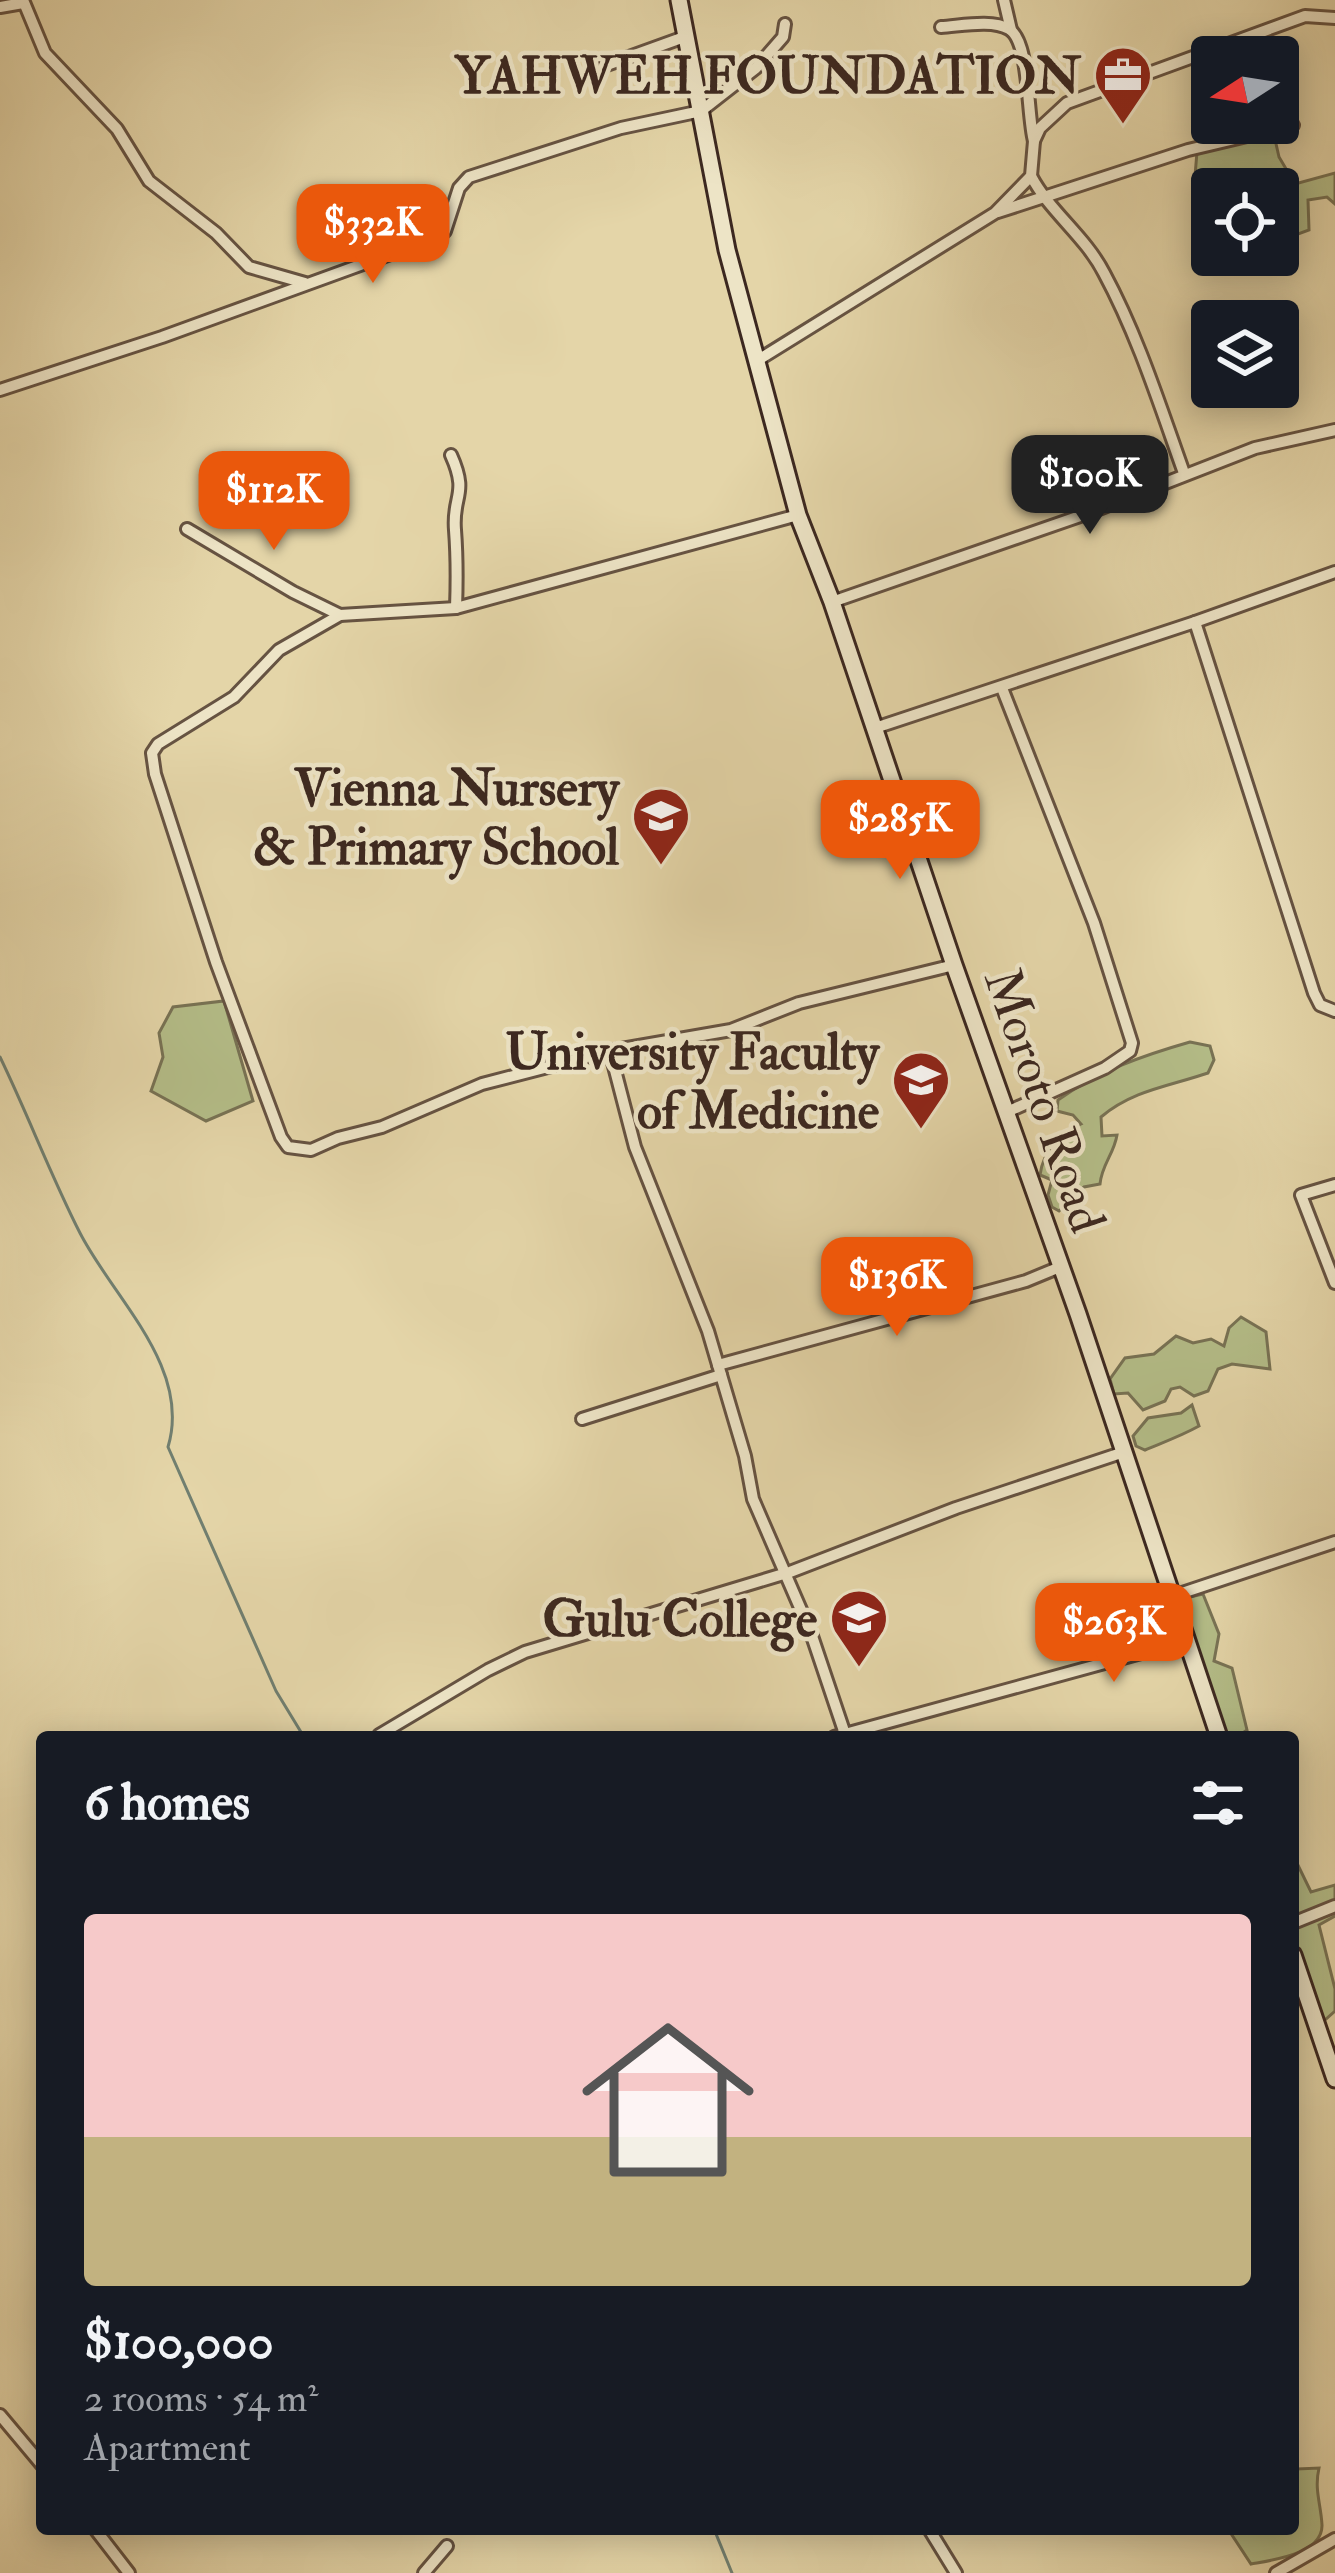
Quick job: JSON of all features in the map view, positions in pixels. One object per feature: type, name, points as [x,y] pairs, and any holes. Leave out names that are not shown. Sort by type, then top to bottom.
[{"type":"main road","name":"Moroto Road","points":[[679,0],[727,250],[798,515],[832,602],[1217,1731]]},
{"type":"main road","points":[[1299,1991],[1335,2079]]},
{"type":"street","points":[[1004,0],[1011,30],[1024,54],[1034,141],[1031,176],[1103,271],[1152,383],[1184,473]]},
{"type":"street","points":[[1302,0],[1305,16]]},
{"type":"street","points":[[0,7],[23,2],[45,53],[117,129],[149,181],[216,233],[249,267],[309,284]]},
{"type":"street","points":[[1034,141],[1048,117],[1067,103],[1305,16],[1335,18]]},
{"type":"street","points":[[0,390],[440,236],[459,188],[478,172],[621,128],[701,111],[756,68],[783,38],[785,24]]},
{"type":"street","points":[[941,28],[987,25],[1011,30]]},
{"type":"street","points":[[604,66],[687,36]]},
{"type":"street","points":[[758,360],[994,213],[1213,144]]},
{"type":"street","points":[[994,213],[1031,176]]},
{"type":"street","points":[[832,602],[1067,521],[1184,473],[1277,442],[1335,430]]},
{"type":"street","points":[[452,455],[463,490],[455,512],[459,550],[456,608]]},
{"type":"street","points":[[798,515],[456,608],[340,615],[279,650],[234,697],[158,744],[152,753],[216,962],[281,1137],[288,1148],[310,1150],[382,1127],[473,1086],[610,1051],[731,1030],[799,1003],[954,965]]},
{"type":"street","points":[[187,529],[340,615]]},
{"type":"street","points":[[875,728],[1335,572]]},
{"type":"street","points":[[1195,622],[1314,993],[1321,1005],[1335,1011]]},
{"type":"street","points":[[1002,688],[1087,905],[1132,1043],[1130,1051],[1105,1068],[1007,1112]]},
{"type":"street","points":[[610,1051],[635,1147],[719,1370],[753,1499],[811,1633],[840,1731]]},
{"type":"street","points":[[1335,1185],[1300,1195],[1335,1283]]},
{"type":"street","points":[[582,1419],[719,1370],[1060,1267]]},
{"type":"street","points":[[386,1731],[525,1652],[783,1574],[956,1508],[1124,1452]]},
{"type":"street","points":[[1173,1596],[1335,1542]]},
{"type":"street","points":[[859,1731],[1185,1641]]},
{"type":"street","points":[[1299,1921],[1335,1906]]},
{"type":"street","points":[[0,2415],[36,2458]]},
{"type":"street","points":[[100,2535],[130,2573]]},
{"type":"street","points":[[933,2535],[956,2573]]},
{"type":"street","points":[[1276,2573],[1335,2539]]},
{"type":"street","points":[[424,2573],[447,2546]]},
{"type":"green space","points":[[1233,144],[1276,144],[1286,168],[1196,168],[1197,152]]},
{"type":"green space","points":[[1335,173],[1335,204],[1327,197],[1308,200],[1309,230],[1299,234],[1299,183]]},
{"type":"green space","points":[[224,1001],[253,1101],[206,1121],[151,1091],[163,1057],[159,1033],[173,1007]]},
{"type":"green space","points":[[1190,1042],[1210,1046],[1214,1060],[1208,1073],[1139,1095],[1101,1117],[1102,1136],[1117,1135],[1100,1184],[1084,1187],[1059,1211],[1052,1207],[1048,1195],[1052,1180],[1040,1175],[1042,1166],[1054,1144],[1081,1124],[1073,1115],[1057,1111],[1058,1100],[1121,1065]]},
{"type":"green space","points":[[1241,1317],[1266,1332],[1270,1369],[1232,1364],[1218,1369],[1208,1391],[1194,1396],[1180,1387],[1171,1389],[1165,1401],[1143,1410],[1128,1393],[1114,1394],[1110,1379],[1125,1358],[1154,1354],[1176,1336],[1193,1343],[1211,1339],[1224,1346],[1229,1328]]},
{"type":"green space","points":[[1192,1405],[1199,1426],[1145,1450],[1136,1446],[1133,1436],[1148,1418],[1181,1413]]},
{"type":"green space","points":[[1203,1594],[1219,1634],[1214,1661],[1232,1668],[1246,1731],[1218,1731],[1177,1600]]},
{"type":"green space","points":[[1299,1867],[1311,1892],[1335,1885],[1335,1916],[1319,1925],[1335,1989],[1335,2011],[1326,2019],[1312,2020],[1299,1972]]},
{"type":"green space","points":[[1319,2468],[1320,2535],[1295,2554],[1251,2564],[1232,2535],[1299,2535],[1299,2469]]},
{"type":"waterway","points":[[0,1057],[80,1233],[159,1361],[169,1389],[168,1447],[276,1691],[300,1731]]},
{"type":"waterway","points":[[716,2535],[732,2573]]},
{"type":"place","name":"YAHWEH FOUNDATION","points":[[1123,126]]},
{"type":"place","name":"Vienna Nursery & Primary School","points":[[661,867]]},
{"type":"place","name":"University Faculty of Medicine","points":[[921,1131]]},
{"type":"place","name":"Gulu College","points":[[859,1669]]}]
